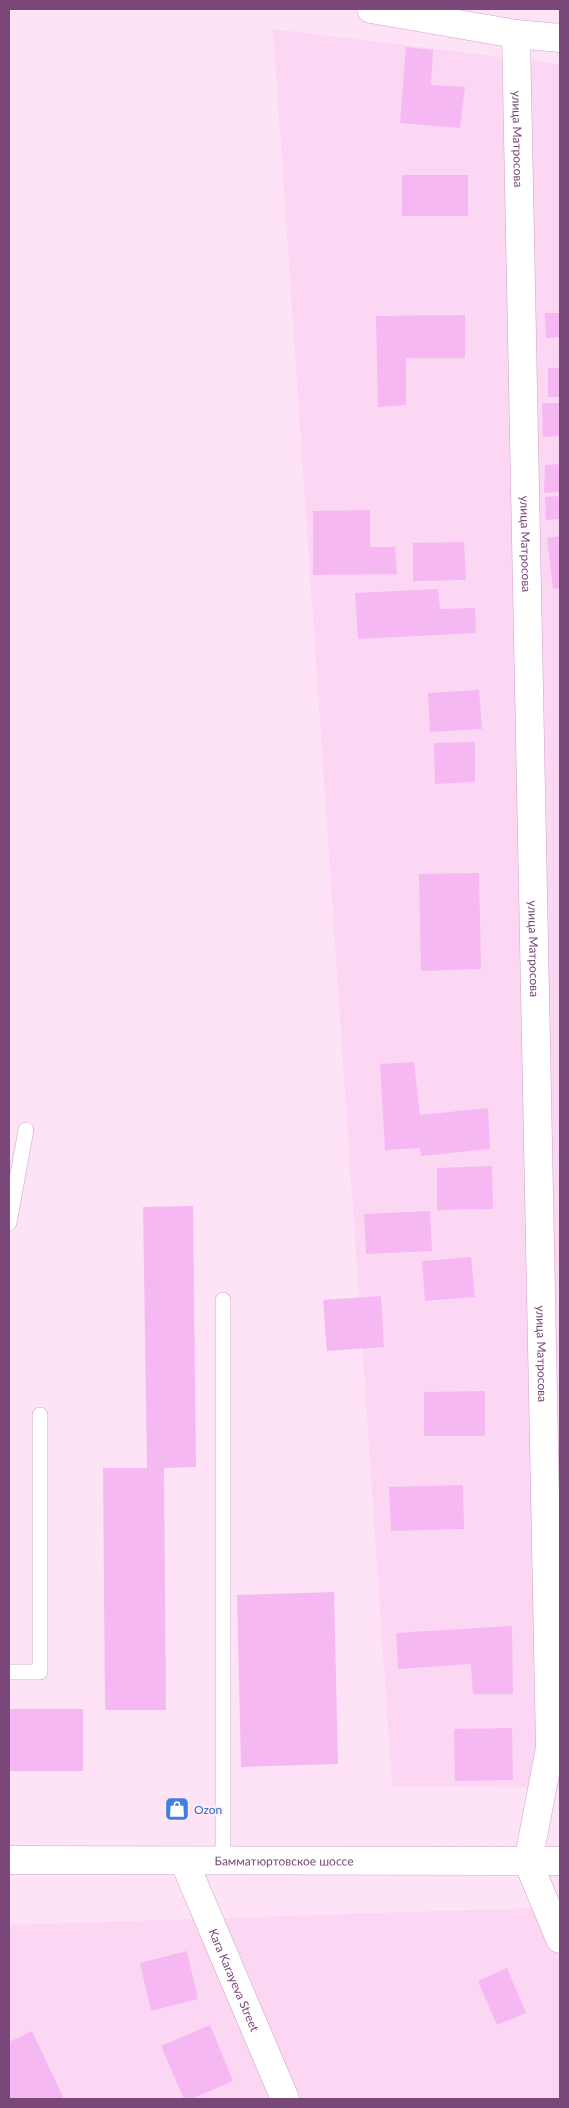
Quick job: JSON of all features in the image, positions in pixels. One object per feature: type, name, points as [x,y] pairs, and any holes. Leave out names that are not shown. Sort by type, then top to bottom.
[{"type":"street","points":[[370,9],[516,34],[560,38]]},
{"type":"street","name":"улица Матросова","points":[[516,34],[550,1748],[528,1862]]},
{"type":"street","name":"Бамматюртовское шоссе","points":[[9,1860],[560,1861]]},
{"type":"street","name":"Kara Karayeva Street","points":[[184,1861],[285,2099]]},
{"type":"street","points":[[528,1862],[560,1939]]},
{"type":"lane","points":[[9,1223],[26,1130]]},
{"type":"lane","points":[[223,1300],[223,1861]]},
{"type":"lane","points":[[9,1672],[40,1672],[40,1415]]},
{"type":"shaded area","points":[[273,29],[560,64],[560,1788],[392,1786]]},
{"type":"shaded area","points":[[560,1907],[560,2099],[9,2099],[9,1925]]},
{"type":"building","points":[[406,47],[433,50],[431,85],[465,87],[460,128],[400,123]]},
{"type":"building","points":[[402,175],[468,175],[468,216],[402,216]]},
{"type":"building","points":[[545,313],[560,313],[560,337],[546,338]]},
{"type":"building","points":[[465,315],[465,358],[406,358],[406,405],[378,407],[376,316]]},
{"type":"building","points":[[548,368],[560,368],[560,397],[548,397]]},
{"type":"building","points":[[542,403],[560,403],[560,436],[543,437]]},
{"type":"building","points":[[560,464],[560,492],[544,493],[545,465]]},
{"type":"building","points":[[560,496],[560,519],[546,520],[545,497]]},
{"type":"building","points":[[370,510],[370,547],[395,547],[397,574],[313,575],[313,511]]},
{"type":"building","points":[[560,536],[560,588],[553,589],[547,538]]},
{"type":"building","points":[[464,542],[466,580],[413,581],[413,543]]},
{"type":"building","points":[[438,589],[440,609],[475,608],[476,633],[358,639],[355,593]]},
{"type":"building","points":[[479,690],[482,729],[430,732],[428,693]]},
{"type":"building","points":[[475,742],[475,782],[435,784],[434,743]]},
{"type":"building","points":[[479,873],[481,969],[421,971],[419,874]]},
{"type":"building","points":[[414,1062],[420,1115],[488,1108],[490,1149],[421,1156],[420,1148],[385,1150],[380,1064]]},
{"type":"building","points":[[492,1166],[493,1209],[437,1210],[437,1168]]},
{"type":"building","points":[[193,1206],[196,1467],[164,1468],[166,1710],[105,1710],[103,1468],[147,1468],[143,1207]]},
{"type":"building","points":[[430,1211],[432,1251],[366,1254],[364,1214]]},
{"type":"building","points":[[471,1257],[475,1297],[425,1301],[422,1261]]},
{"type":"building","points":[[381,1296],[384,1347],[327,1351],[323,1300]]},
{"type":"building","points":[[485,1391],[485,1436],[424,1436],[424,1392]]},
{"type":"building","points":[[463,1485],[464,1529],[391,1531],[389,1487]]},
{"type":"building","points":[[334,1592],[338,1764],[241,1767],[237,1595]]},
{"type":"building","points":[[512,1626],[513,1694],[473,1694],[471,1664],[398,1669],[396,1633]]},
{"type":"building","points":[[9,1709],[83,1709],[83,1771],[9,1771]]},
{"type":"building","points":[[512,1728],[513,1780],[455,1781],[454,1729]]},
{"type":"building","points":[[187,1951],[198,1999],[151,2011],[140,1963]]},
{"type":"building","points":[[507,1968],[526,2013],[497,2025],[478,1981]]},
{"type":"building","points":[[210,2025],[233,2081],[191,2099],[184,2099],[161,2046]]},
{"type":"building","points":[[32,2031],[64,2099],[9,2099],[9,2042]]},
{"type":"place","name":"Ozon","points":[[177,1809]]}]
